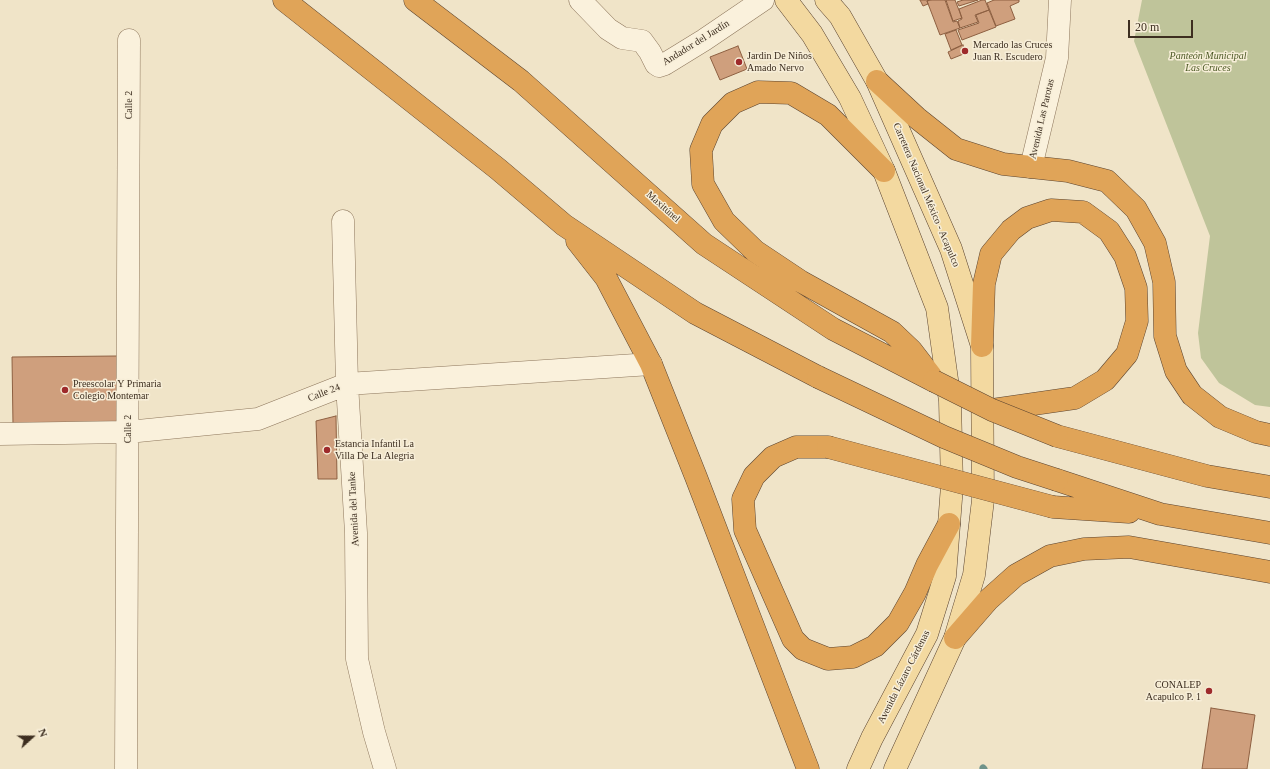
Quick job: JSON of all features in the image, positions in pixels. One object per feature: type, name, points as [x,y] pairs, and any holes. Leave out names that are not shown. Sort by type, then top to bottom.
[{"type":"highway","points":[[284,0],[498,169],[564,225],[695,313],[818,377],[944,437],[1017,467],[1160,514]]},
{"type":"highway","name":"Maxitúnel","points":[[415,0],[521,81],[704,244],[833,329],[992,410],[1057,436],[1207,476],[1270,487]]},
{"type":"highway","points":[[877,81],[917,118],[956,150],[1003,164],[1068,171],[1107,181],[1136,210],[1155,243],[1164,282],[1165,336],[1176,371],[1192,395],[1220,417],[1256,432],[1270,435]]},
{"type":"highway","points":[[884,171],[828,115],[791,93],[758,92],[733,103],[712,124],[701,150],[703,184],[724,221],[755,251],[800,281],[892,332],[911,350],[934,380]]},
{"type":"highway","points":[[982,346],[984,284],[991,254],[1011,230],[1027,218],[1051,210],[1083,212],[1109,231],[1125,256],[1136,288],[1138,321],[1127,354],[1105,380],[1075,398],[992,410]]},
{"type":"highway","points":[[564,225],[606,278],[651,364],[808,769]]},
{"type":"highway","points":[[949,524],[927,565],[915,593],[898,623],[875,646],[853,658],[828,659],[803,649],[793,639],[745,530],[743,499],[754,476],[773,456],[796,447],[828,447],[1053,507],[1160,514],[1270,533]]},
{"type":"highway","points":[[955,638],[988,600],[1016,575],[1050,556],[1084,549],[1129,547],[1270,572]]},
{"type":"main road","points":[[786,0],[812,34],[850,98],[884,171]]},
{"type":"main road","name":"Carretera Nacional México - Acapulco","points":[[826,0],[840,16],[877,81],[951,249],[982,346],[983,500],[974,575],[955,638]]},
{"type":"main road","name":"Avenida Lázaro Cárdenas","points":[[858,769],[872,738],[927,634],[945,576],[952,486],[950,401],[937,308],[884,171]]},
{"type":"main road","points":[[895,769],[955,638]]},
{"type":"street","name":"Andador del Jardín","points":[[580,0],[608,29],[622,38],[642,41],[656,64],[660,66],[704,40],[763,0]]},
{"type":"street","name":"Avenida Las Parotas","points":[[1031,167],[1057,58],[1060,0]]},
{"type":"street","name":"Calle 2","points":[[126,769],[129,40]]},
{"type":"street","name":"Avenida del Tanke","points":[[343,221],[348,384],[356,533],[357,660],[374,732],[385,769]]},
{"type":"street","name":"Calle 24","points":[[0,434],[128,432],[258,419],[348,384],[651,364]]},
{"type":"green space","name":"Panteón Municipal Las Cruces","points":[[1142,0],[1270,0],[1270,407],[1255,405],[1219,383],[1201,358],[1198,333],[1210,236],[1134,41]]},
{"type":"building","points":[[920,0],[929,0],[927,1],[928,4],[923,6]]},
{"type":"building","points":[[945,0],[953,22],[957,21],[960,28],[940,35],[927,1]]},
{"type":"building","points":[[946,0],[955,0],[962,18],[953,21]]},
{"type":"building","points":[[963,0],[978,0],[959,6],[957,2]]},
{"type":"building","points":[[985,0],[989,10],[975,15],[978,22],[960,28],[958,21],[962,19],[959,9]]},
{"type":"building","points":[[994,0],[1019,0],[1019,2],[1010,6],[1015,19],[996,26],[987,3]]},
{"type":"building","points":[[989,10],[996,27],[962,40],[958,30],[979,23],[976,15]]},
{"type":"building","points":[[956,30],[962,45],[951,50],[945,34]]},
{"type":"building","points":[[963,45],[966,53],[951,59],[948,52]]},
{"type":"building","points":[[738,46],[747,69],[720,80],[710,57]]},
{"type":"building","name":"Preescolar Y Primaria Colegio Montemar","points":[[118,356],[118,424],[13,425],[12,357]]},
{"type":"building","name":"Estancia Infantil La Villa De La Alegria","points":[[336,416],[337,479],[318,479],[316,421]]},
{"type":"building","points":[[1211,708],[1255,715],[1247,769],[1202,769]]},
{"type":"place","name":"Mercado las Cruces Juan R. Escudero","points":[[965,51]]},
{"type":"place","name":"Jardin De Niños Amado Nervo","points":[[739,62]]},
{"type":"place","name":"Preescolar Y Primaria Colegio Montemar","points":[[65,390]]},
{"type":"place","name":"Estancia Infantil La Villa De La Alegria","points":[[327,450]]},
{"type":"place","name":"CONALEP Acapulco P. 1","points":[[1209,691]]}]
